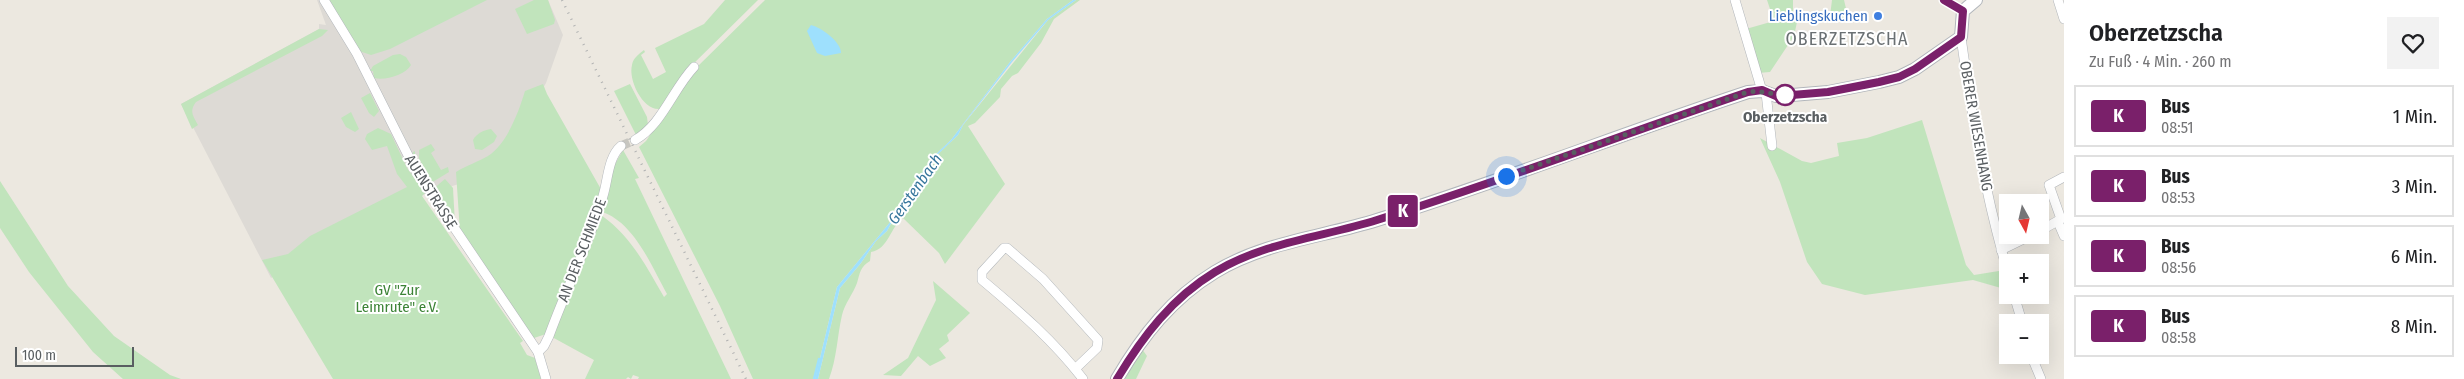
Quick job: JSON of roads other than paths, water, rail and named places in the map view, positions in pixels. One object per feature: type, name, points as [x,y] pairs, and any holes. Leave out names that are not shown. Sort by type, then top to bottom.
[{"type":"street","name":"AUENSTRASSE","points":[[324,0],[357,54],[416,171],[538,352],[546,379]]},
{"type":"street","points":[[1734,0],[1764,92],[1772,146]]},
{"type":"street","points":[[1944,0],[1963,11]]},
{"type":"street","points":[[1117,379],[1138,343],[1165,313],[1193,286],[1238,260],[1295,241],[1376,221],[1748,92],[1764,92],[1776,96],[1828,92],[1899,77],[1961,37],[1963,11],[1976,0]]},
{"type":"street","points":[[2058,0],[2064,19]]},
{"type":"street","name":"OBERER WIESENHANG","points":[[1961,37],[1971,113],[2002,254]]},
{"type":"street","points":[[635,140],[650,128],[676,89],[694,68]]},
{"type":"street","name":"AN DER SCHMIEDE","points":[[538,352],[544,346],[549,336],[592,231],[607,184],[612,159],[621,146]]},
{"type":"street","points":[[2064,177],[2049,186],[2060,215],[2058,222],[2064,236]]},
{"type":"street","points":[[2049,226],[2058,222]]},
{"type":"street","points":[[2001,250],[2013,244]]},
{"type":"street","points":[[1075,369],[1096,348],[1098,340],[1043,279],[1007,248],[1004,248],[982,272],[982,280],[1028,319],[1083,379]]},
{"type":"street","points":[[2035,364],[2041,379]]},
{"type":"water","points":[[1073,0],[1076,0],[1048,20],[1012,62],[963,125],[958,135],[935,157],[932,166],[924,172],[912,199],[901,214],[893,220],[887,231],[876,241],[840,288],[818,379],[815,379],[837,287],[914,193],[922,173],[930,165],[934,156],[951,140],[1010,62],[1047,19]]},
{"type":"water","points":[[811,25],[830,36],[838,44],[841,53],[825,56],[817,53],[807,31]]},
{"type":"waterway","name":"Gerstenbach","points":[[814,379],[819,359]]},
{"type":"tunnel","points":[[621,146],[635,140]]},
{"type":"railway","points":[[562,0],[746,379]]},
{"type":"place","name":"Lieblingskuchen","points":[[1878,16]]},
{"type":"place","name":"Oberzetzscha","points":[[1785,95]]},
{"type":"district","name":"OBERZETZSCHA","points":[[1847,39]]},
{"type":"park label","name":"GV \"Zur Leimrute\" e.V.","points":[[397,298]]}]
